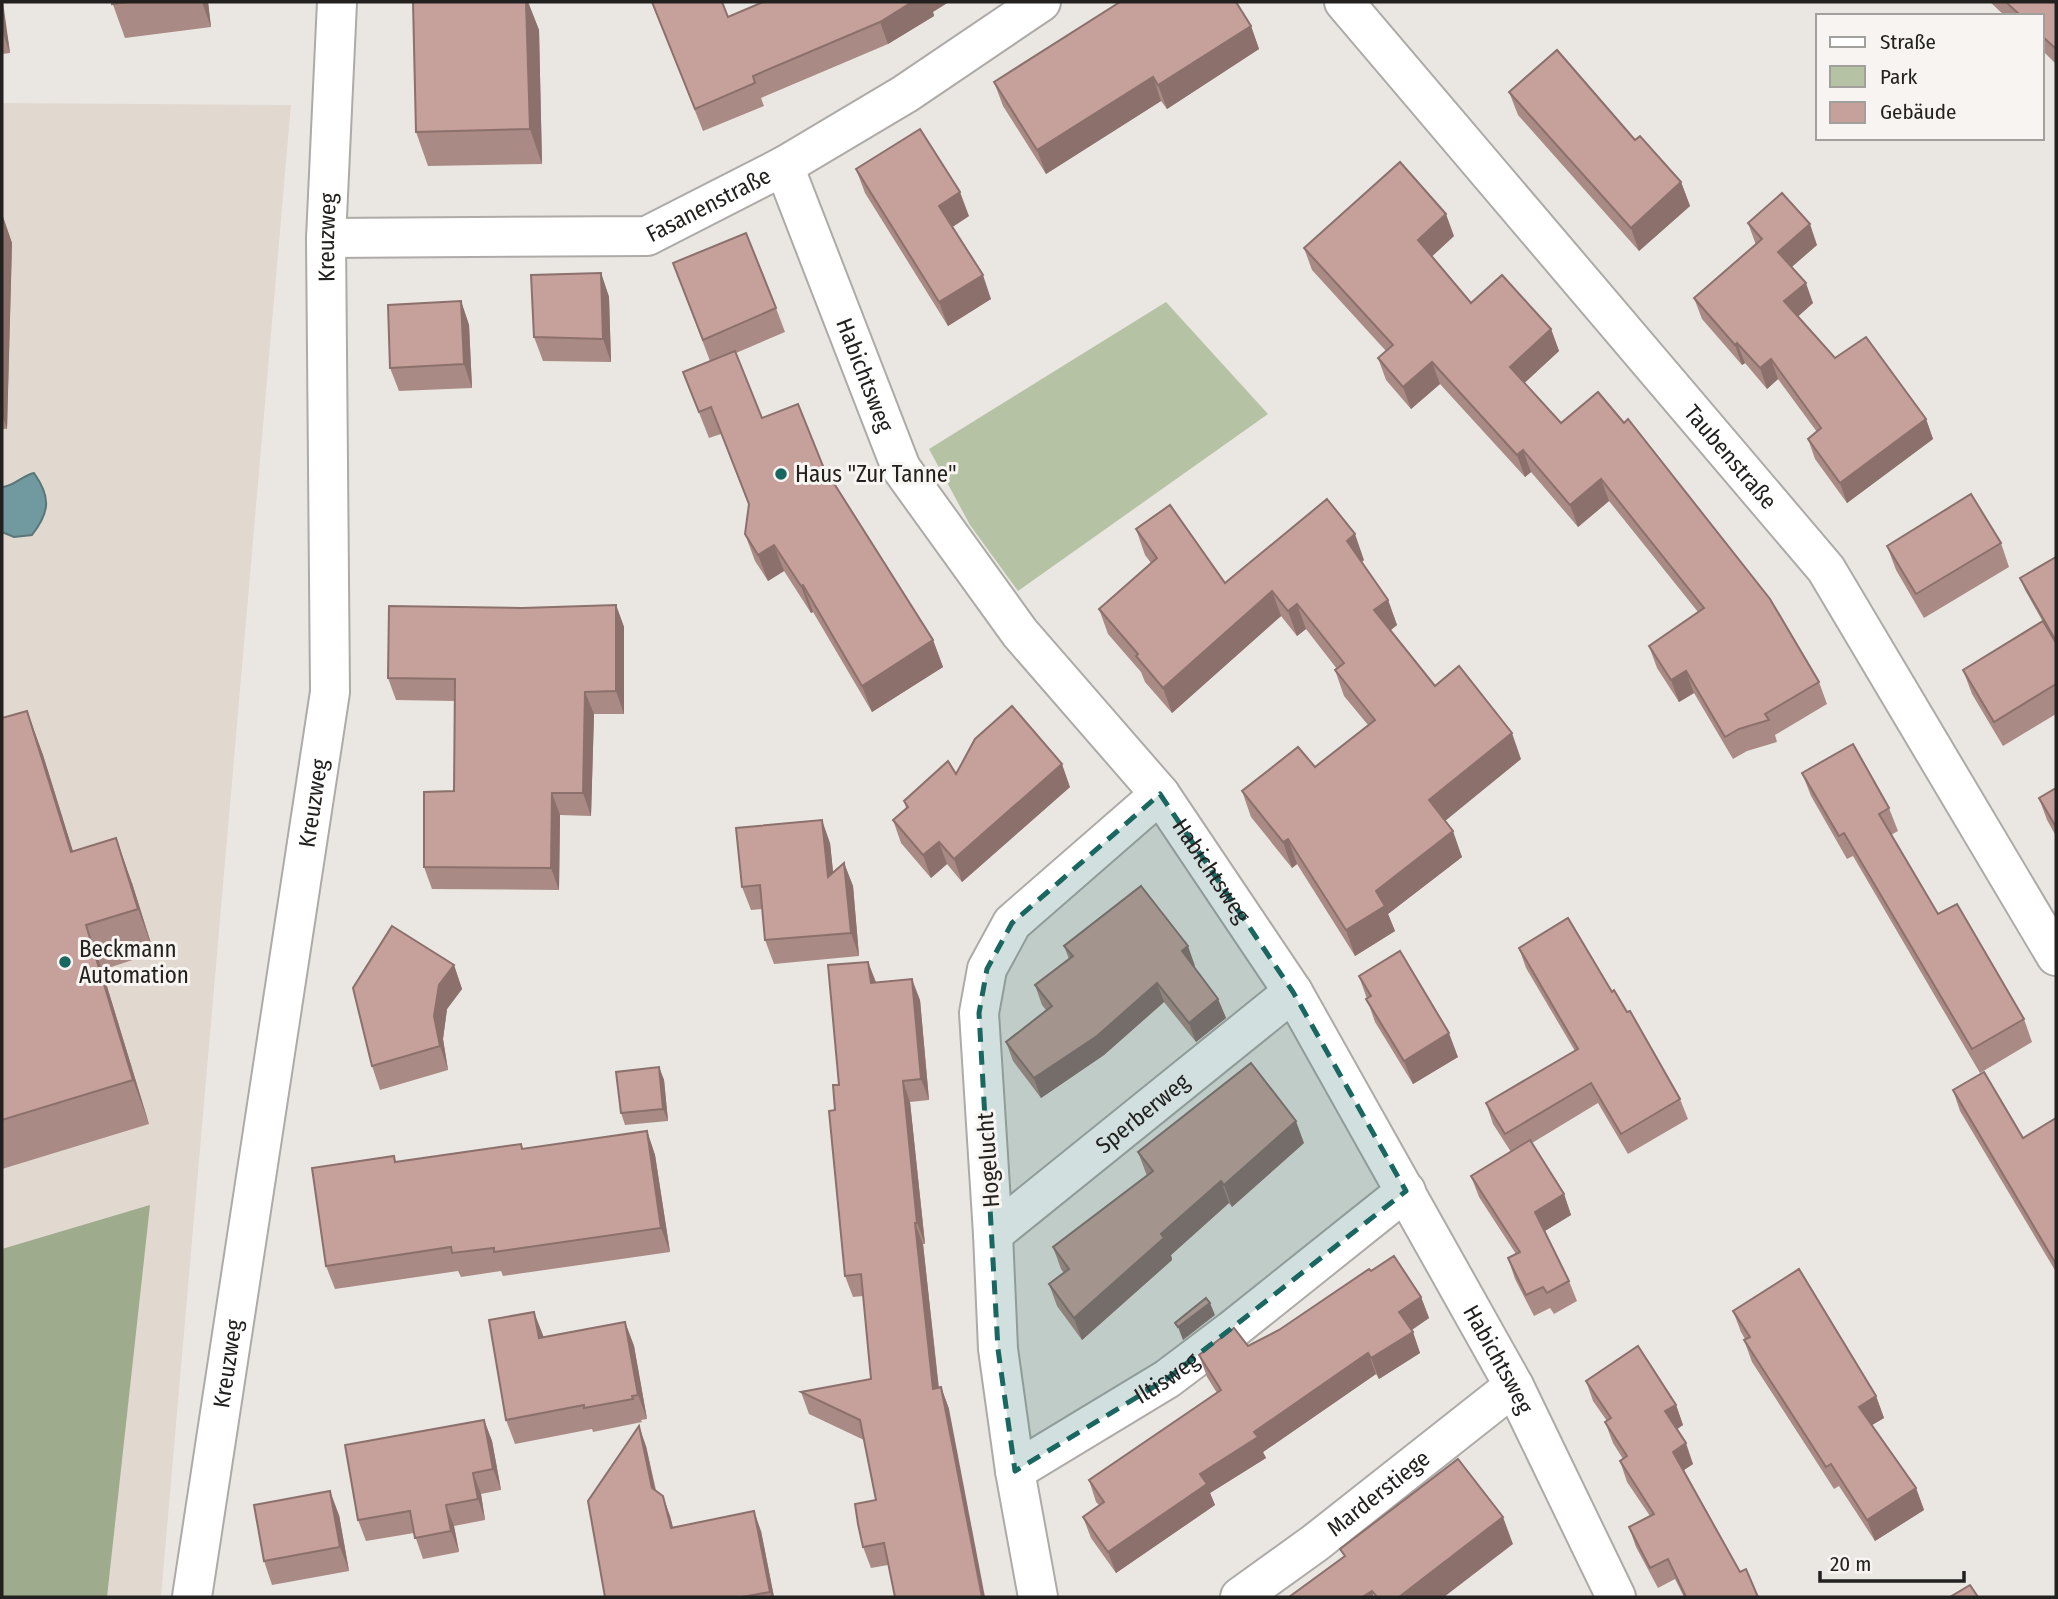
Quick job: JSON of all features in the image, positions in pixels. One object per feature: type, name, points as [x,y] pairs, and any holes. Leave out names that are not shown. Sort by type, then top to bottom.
[{"type":"street","name":"Kreuzweg","points":[[192,1597],[330,692],[326,238],[337,2]]},
{"type":"street","name":"Fasanenstraße","points":[[326,238],[647,236],[784,166],[905,94],[1041,2]]},
{"type":"street","name":"Taubenstraße","points":[[1344,2],[1826,569],[2056,956]]},
{"type":"street","name":"Habichtsweg","points":[[784,166],[901,468],[1020,634],[1160,794],[1293,992],[1514,1386],[1605,1592]]},
{"type":"street","name":"Hogelucht","points":[[1038,1597],[1015,1471],[998,1349],[979,1013],[987,969],[1012,923],[1160,794]]},
{"type":"street","name":"Sperberweg","points":[[993,1234],[1293,992]]},
{"type":"street","name":"Iltisweg","points":[[1015,1471],[1167,1379],[1406,1191]]},
{"type":"street","name":"Marderstiege","points":[[1240,1597],[1315,1543],[1514,1386]]},
{"type":"highlighted area","points":[[1160,794],[1293,992],[1406,1191],[1167,1379],[1015,1471],[998,1349],[979,1013],[987,969],[1012,923]]},
{"type":"shaded area","points":[[2,103],[291,105],[161,1597],[2,1597]]},
{"type":"green space","points":[[1166,302],[1268,414],[1018,591],[970,525],[929,449]]},
{"type":"green space","points":[[150,1205],[107,1597],[2,1597],[2,1249]]},
{"type":"water","points":[[34,473],[46,497],[45,512],[38,527],[32,535],[14,537],[2,532],[2,487]]},
{"type":"building","points":[[413,2],[526,2],[530,129],[416,132]]},
{"type":"building","points":[[652,2],[722,2],[728,17],[763,2],[912,2],[880,22],[753,76],[755,83],[695,109]]},
{"type":"building","points":[[1120,2],[1236,2],[1251,26],[1158,85],[1153,77],[1037,150],[994,82]]},
{"type":"building","points":[[2006,2],[2056,2],[2056,49],[2044,38],[2044,14],[2019,14]]},
{"type":"building","points":[[1557,50],[1635,140],[1640,136],[1681,182],[1631,228],[1509,92]]},
{"type":"building","points":[[920,129],[960,192],[939,206],[983,275],[939,302],[856,169]]},
{"type":"building","points":[[1400,162],[1446,214],[1418,240],[1471,303],[1502,275],[1551,329],[1510,367],[1561,423],[1598,392],[1624,423],[1628,419],[1770,599],[1819,682],[1765,714],[1769,720],[1739,729],[1725,737],[1686,671],[1671,680],[1649,646],[1704,608],[1601,479],[1570,505],[1523,450],[1517,455],[1432,362],[1403,387],[1378,358],[1393,345],[1304,248]]},
{"type":"building","points":[[1782,193],[1810,224],[1778,252],[1806,283],[1784,301],[1835,358],[1866,337],[1926,419],[1840,483],[1808,439],[1821,428],[1771,359],[1760,368],[1737,343],[1735,345],[1694,298],[1762,239],[1748,223]]},
{"type":"building","points":[[746,233],[776,308],[703,340],[673,263]]},
{"type":"building","points":[[601,273],[603,339],[534,337],[531,275]]},
{"type":"building","points":[[461,301],[464,364],[390,368],[388,305]]},
{"type":"building","points":[[735,351],[762,418],[798,404],[823,466],[933,640],[862,686],[803,585],[801,586],[774,545],[758,555],[745,534],[749,504],[711,407],[699,412],[683,372]]},
{"type":"building","points":[[1971,494],[2001,543],[1916,594],[1887,546]]},
{"type":"building","points":[[1327,499],[1355,534],[1347,541],[1388,600],[1374,610],[1435,686],[1459,666],[1512,733],[1429,800],[1453,831],[1376,891],[1385,906],[1346,930],[1288,839],[1283,842],[1242,791],[1298,747],[1315,767],[1375,720],[1335,670],[1344,663],[1297,604],[1288,611],[1272,591],[1163,688],[1099,609],[1157,558],[1136,529],[1170,505],[1225,583]]},
{"type":"building","points":[[2056,557],[2056,641],[2020,578]]},
{"type":"building","points":[[616,605],[616,691],[585,692],[583,793],[552,793],[551,868],[424,867],[424,792],[454,791],[455,679],[388,678],[389,606],[522,608]]},
{"type":"building","points":[[2043,621],[2056,643],[2056,684],[1994,722],[1963,670]]},
{"type":"building","points":[[1012,706],[1062,764],[954,859],[939,842],[923,855],[893,820],[908,807],[904,801],[948,761],[956,774],[975,739]]},
{"type":"building","name":"Beckmann Automation","points":[[27,711],[71,852],[116,838],[138,909],[86,925],[133,1080],[2,1120],[2,718]]},
{"type":"building","points":[[1853,744],[1889,808],[1879,814],[1938,914],[1957,904],[2024,1019],[1972,1049],[1844,833],[1839,836],[1802,773]]},
{"type":"building","points":[[2056,788],[2056,827],[2039,798]]},
{"type":"building","points":[[822,820],[828,877],[844,863],[851,933],[765,940],[760,885],[742,887],[736,828]]},
{"type":"building","points":[[1141,886],[1188,946],[1182,951],[1218,999],[1189,1023],[1157,983],[1097,1036],[1034,1078],[1006,1042],[1052,1006],[1035,985],[1073,956],[1064,946]]},
{"type":"building","points":[[1568,918],[1612,992],[1614,990],[1627,1012],[1630,1011],[1680,1099],[1621,1134],[1591,1083],[1505,1134],[1486,1103],[1578,1049],[1519,948]]},
{"type":"building","points":[[392,926],[454,965],[439,985],[434,1016],[440,1046],[372,1066],[353,988]]},
{"type":"building","points":[[1400,951],[1449,1033],[1404,1061],[1366,999],[1371,996],[1359,976]]},
{"type":"building","points":[[868,962],[871,983],[912,979],[921,1079],[903,1081],[933,1389],[941,1387],[982,1597],[895,1597],[884,1543],[863,1547],[858,1524],[855,1504],[876,1500],[860,1420],[801,1392],[871,1379],[861,1274],[845,1276],[829,1111],[835,1110],[833,1085],[839,1085],[828,965]]},
{"type":"building","points":[[1251,1063],[1296,1121],[1224,1185],[1221,1181],[1161,1234],[1164,1238],[1074,1318],[1049,1284],[1069,1269],[1053,1247],[1153,1171],[1138,1152]]},
{"type":"building","points":[[659,1067],[663,1109],[621,1113],[616,1072]]},
{"type":"building","points":[[1984,1072],[2023,1138],[2056,1118],[2056,1264],[1953,1090]]},
{"type":"building","points":[[647,1131],[661,1228],[494,1252],[494,1248],[452,1253],[451,1247],[326,1266],[312,1168],[394,1156],[395,1162],[521,1144],[522,1149]]},
{"type":"building","points":[[1530,1140],[1564,1194],[1535,1212],[1569,1281],[1547,1293],[1543,1287],[1526,1295],[1508,1258],[1520,1252],[1471,1176]]},
{"type":"building","points":[[1394,1256],[1421,1297],[1399,1312],[1413,1332],[1371,1358],[1368,1353],[1254,1432],[1258,1437],[1200,1474],[1207,1484],[1108,1552],[1083,1517],[1104,1502],[1089,1480],[1221,1390],[1199,1355],[1234,1328],[1248,1346],[1279,1330],[1369,1269],[1371,1271]]},
{"type":"building","points":[[1799,1269],[1876,1396],[1859,1407],[1916,1488],[1867,1520],[1831,1464],[1826,1467],[1744,1340],[1750,1337],[1733,1311]]},
{"type":"building","points":[[1206,1298],[1210,1303],[1178,1327],[1175,1323]]},
{"type":"building","points":[[534,1312],[539,1338],[625,1322],[638,1395],[632,1396],[633,1399],[506,1420],[489,1320]]},
{"type":"building","points":[[1638,1346],[1676,1405],[1665,1411],[1686,1443],[1673,1452],[1740,1572],[1746,1569],[1758,1597],[1686,1597],[1668,1559],[1650,1568],[1629,1527],[1654,1514],[1620,1461],[1627,1456],[1605,1422],[1611,1418],[1586,1381]]},
{"type":"building","points":[[484,1420],[493,1469],[473,1473],[478,1499],[446,1505],[451,1531],[415,1538],[410,1511],[358,1520],[345,1445]]},
{"type":"building","points":[[639,1426],[652,1488],[663,1496],[671,1528],[754,1511],[770,1592],[742,1597],[605,1597],[588,1501]]},
{"type":"building","points":[[1458,1459],[1503,1517],[1399,1597],[1377,1597],[1372,1591],[1362,1597],[1289,1597],[1345,1556],[1340,1549]]},
{"type":"building","points":[[330,1491],[340,1547],[264,1561],[254,1505]]},
{"type":"building","points":[[1970,1585],[1978,1597],[1950,1597]]},
{"type":"place","name":"Haus \"Zur Tanne\"","points":[[781,474]]},
{"type":"place","name":"Beckmann Automation","points":[[65,962]]}]
